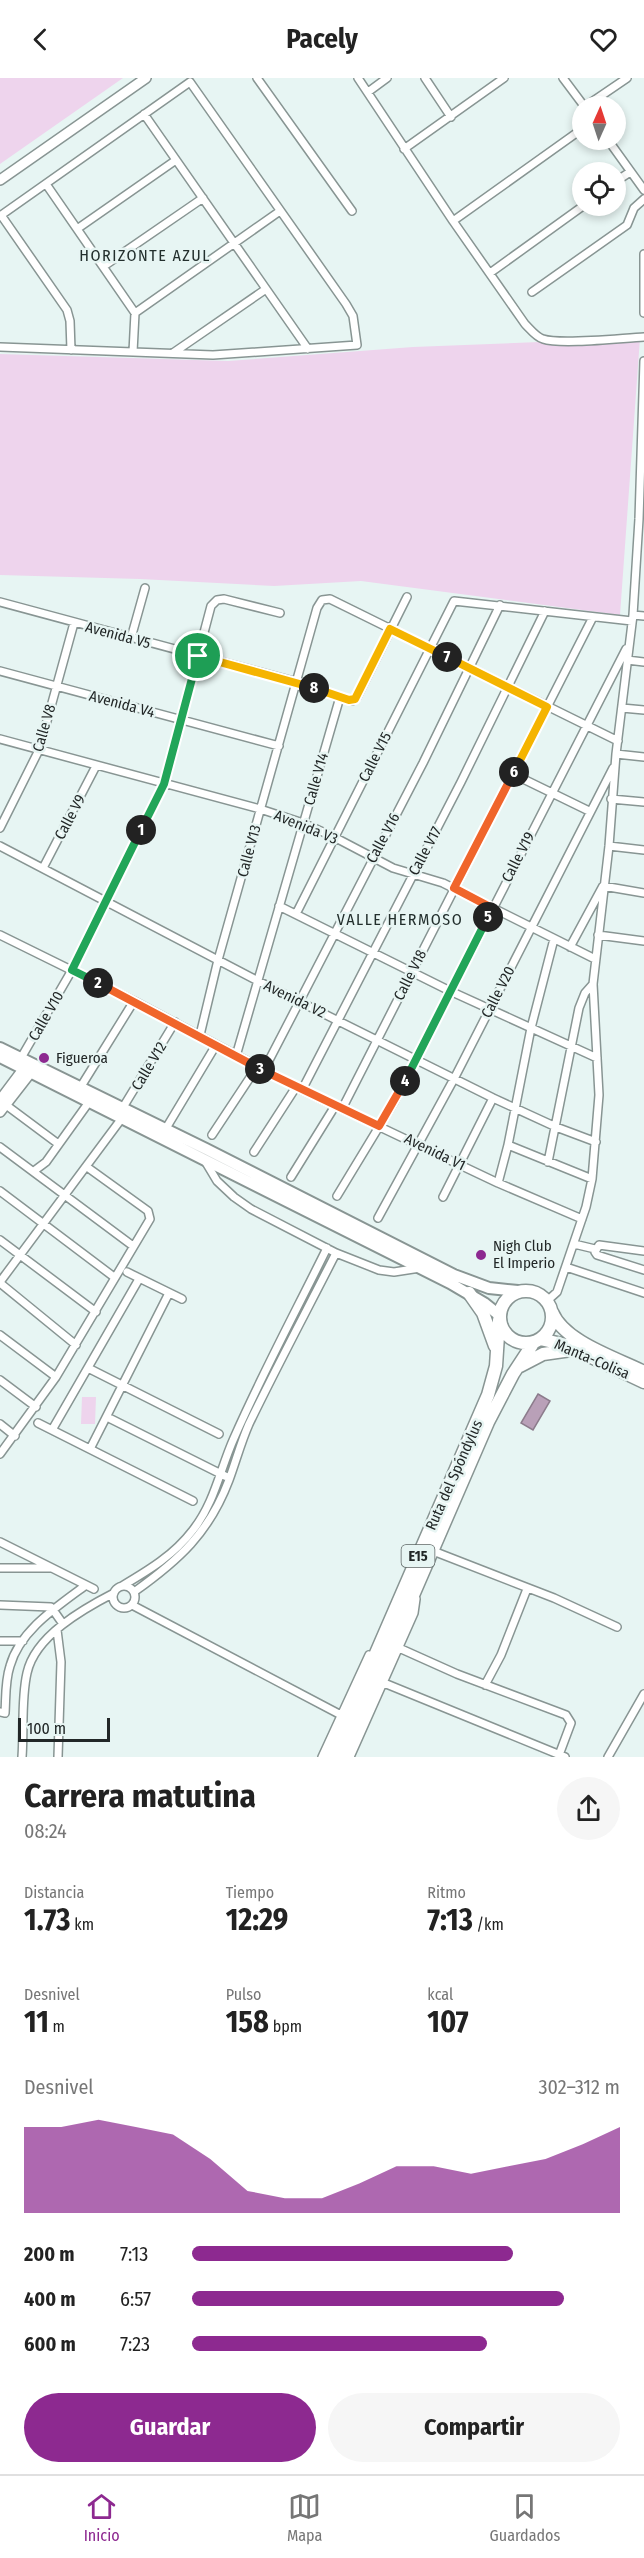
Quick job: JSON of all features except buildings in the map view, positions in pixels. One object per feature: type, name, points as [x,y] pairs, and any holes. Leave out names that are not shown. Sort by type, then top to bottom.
[{"type":"highway","points":[[537,1341],[519,1342],[506,1334],[499,1318],[505,1300],[518,1292],[531,1291],[550,1306]]},
{"type":"highway","points":[[469,1293],[488,1324],[497,1353]]},
{"type":"highway","name":"E15","points":[[537,1341],[550,1328],[550,1306]]},
{"type":"highway","name":"Manta-Colisa","points":[[550,1306],[555,1321],[567,1334],[644,1372]]},
{"type":"highway","name":"Ruta del Spóndylus","points":[[343,1757],[412,1584],[433,1551],[493,1379],[499,1318]]},
{"type":"highway","name":"Manta-Colisa","points":[[537,1341],[556,1342],[578,1350],[644,1382]]},
{"type":"highway","name":"Ruta del Spóndylus","points":[[331,1757],[456,1484],[516,1368],[537,1341]]},
{"type":"highway","points":[[516,1368],[543,1354],[559,1350],[578,1350]]},
{"type":"main road","points":[[0,1048],[89,1102],[165,1130],[206,1149],[464,1279],[496,1290],[518,1292]]},
{"type":"main road","points":[[0,1058],[28,1066],[80,1088],[203,1159],[469,1293],[499,1318]]},
{"type":"street","points":[[0,180],[146,78]]},
{"type":"street","points":[[256,78],[352,211]]},
{"type":"street","points":[[358,78],[453,221],[525,324],[537,337],[546,340],[644,337]]},
{"type":"street","points":[[368,92],[387,78]]},
{"type":"street","points":[[425,78],[451,117]]},
{"type":"street","points":[[404,149],[451,117],[495,81],[504,78]]},
{"type":"street","points":[[563,78],[577,96]]},
{"type":"street","points":[[600,96],[627,78]]},
{"type":"street","points":[[0,347],[71,350],[173,353],[213,355],[357,345],[356,326],[346,304],[190,82],[1,215],[67,310],[70,321],[71,350]]},
{"type":"street","points":[[144,114],[308,349]]},
{"type":"street","points":[[453,221],[572,136]]},
{"type":"street","points":[[615,150],[630,172],[642,184]]},
{"type":"street","points":[[77,229],[176,160]]},
{"type":"street","points":[[626,175],[630,172]]},
{"type":"street","points":[[46,184],[135,313],[133,352]]},
{"type":"street","points":[[104,266],[203,198]]},
{"type":"street","points":[[532,292],[627,225],[634,208],[644,199]]},
{"type":"street","points":[[135,313],[280,211]]},
{"type":"street","points":[[490,273],[572,214]]},
{"type":"street","points":[[644,254],[644,313]]},
{"type":"street","points":[[173,353],[266,289]]},
{"type":"street","points":[[550,1306],[582,1219],[592,1179],[596,1142],[599,1095],[593,984],[609,846],[616,754],[640,567],[644,361]]},
{"type":"street","points":[[131,639],[145,588]]},
{"type":"street","points":[[340,697],[349,700],[357,697],[407,597]]},
{"type":"street","name":"Calle V10","points":[[28,1066],[105,900],[164,784],[211,606],[217,600],[225,599],[280,613]]},
{"type":"street","name":"Calle V13","points":[[200,1035],[260,809],[317,608],[322,600],[330,599],[390,629]]},
{"type":"street","name":"Calle V15","points":[[296,914],[454,601],[500,605]]},
{"type":"street","name":"Avenida V5","points":[[0,602],[297,682],[340,697]]},
{"type":"street","points":[[500,605],[593,616],[633,618],[644,616]]},
{"type":"street","name":"Calle V16","points":[[212,1135],[260,1069],[298,1001],[500,605]]},
{"type":"street","name":"Calle V17","points":[[254,1152],[299,1088],[338,1020],[545,611]]},
{"type":"street","name":"Calle V18","points":[[291,1177],[338,1107],[377,1039],[593,616]]},
{"type":"street","name":"Calle V8","points":[[0,828],[39,750],[74,623]]},
{"type":"street","points":[[390,629],[618,741]]},
{"type":"street","name":"Calle V19","points":[[337,1196],[416,1058],[629,644]]},
{"type":"street","points":[[627,660],[644,662]]},
{"type":"street","name":"Avenida V4","points":[[0,671],[279,746]]},
{"type":"street","name":"Calle V14","points":[[236,1056],[340,697]]},
{"type":"street","points":[[622,708],[644,710]]},
{"type":"street","name":"Avenida V3","points":[[0,740],[260,809],[303,823],[399,871],[413,873],[454,888],[596,959]]},
{"type":"street","points":[[616,754],[644,757]]},
{"type":"street","name":"Calle V20","points":[[378,1218],[420,1145],[615,765]]},
{"type":"street","name":"Calle V9","points":[[43,868],[96,766]]},
{"type":"street","points":[[513,774],[589,812]]},
{"type":"street","points":[[611,799],[644,802]]},
{"type":"street","name":"Avenida V2","points":[[0,846],[258,981],[455,1077],[492,1098],[596,1142]]},
{"type":"street","points":[[609,846],[644,850]]},
{"type":"street","points":[[603,886],[644,893]]},
{"type":"street","points":[[570,947],[603,886]]},
{"type":"street","points":[[279,906],[489,1010],[597,1058]]},
{"type":"street","name":"Avenida V1","points":[[0,935],[175,1022],[260,1069],[498,1183],[582,1219]]},
{"type":"street","points":[[598,935],[644,940]]},
{"type":"street","points":[[498,1183],[508,1145],[531,1028],[554,939]]},
{"type":"street","points":[[549,1162],[572,1045],[585,993],[593,984]]},
{"type":"street","points":[[80,1088],[134,1001]]},
{"type":"street","name":"Calle V12","points":[[0,1282],[87,1167],[122,1114],[175,1022]]},
{"type":"street","points":[[165,1130],[216,1045]]},
{"type":"street","points":[[28,1066],[2,1106],[57,1143]]},
{"type":"street","points":[[442,1197],[492,1098]]},
{"type":"street","points":[[34,1171],[46,1162],[57,1143],[89,1102]]},
{"type":"street","points":[[508,1145],[592,1179]]},
{"type":"street","points":[[0,1147],[133,1246]]},
{"type":"street","points":[[203,1159],[217,1181],[234,1197],[251,1209],[336,1253],[379,1270],[394,1272],[420,1268]]},
{"type":"street","points":[[0,1454],[56,1377],[150,1219],[148,1211],[87,1167]]},
{"type":"street","points":[[0,1191],[114,1277]]},
{"type":"street","points":[[0,1239],[96,1312]]},
{"type":"street","points":[[574,1244],[595,1249]]},
{"type":"street","points":[[595,1249],[599,1245],[644,1251]]},
{"type":"street","points":[[22,1757],[27,1672],[35,1654],[63,1624],[82,1610],[153,1568],[182,1544],[204,1514],[237,1432],[327,1248]]},
{"type":"street","points":[[595,1249],[597,1255],[644,1270]]},
{"type":"street","points":[[134,1592],[172,1565],[194,1543],[213,1516],[230,1479],[248,1426],[336,1253]]},
{"type":"street","points":[[566,1267],[644,1293]]},
{"type":"street","points":[[127,1272],[182,1299]]},
{"type":"street","points":[[52,1430],[139,1279]]},
{"type":"street","points":[[0,1282],[76,1345]]},
{"type":"street","points":[[90,1449],[169,1293]]},
{"type":"street","points":[[0,1335],[56,1377]]},
{"type":"street","points":[[88,1368],[219,1434]]},
{"type":"street","points":[[0,1380],[36,1407]]},
{"type":"street","points":[[107,1417],[230,1479]]},
{"type":"street","points":[[38,1423],[193,1501]]},
{"type":"street","points":[[0,1424],[15,1436]]},
{"type":"street","points":[[0,1542],[94,1589]]},
{"type":"street","points":[[433,1551],[554,1598],[617,1627]]},
{"type":"street","points":[[0,1568],[52,1568]]},
{"type":"street","points":[[350,1757],[414,1613],[412,1584]]},
{"type":"street","points":[[322,1757],[384,1624],[412,1584]]},
{"type":"street","points":[[0,1712],[5,1713],[4,1677],[23,1641],[53,1610],[86,1585]]},
{"type":"street","points":[[114,1593],[114,1600],[118,1606],[125,1608],[132,1605],[135,1599],[134,1592],[129,1587],[122,1586]]},
{"type":"street","points":[[485,1685],[501,1655],[527,1589]]},
{"type":"street","points":[[0,1605],[48,1606],[63,1624]]},
{"type":"street","points":[[132,1605],[341,1715]]},
{"type":"street","points":[[57,1630],[61,1662],[58,1757]]},
{"type":"street","points":[[0,1641],[23,1641]]},
{"type":"street","points":[[384,1683],[562,1756],[571,1723],[566,1715],[485,1685],[399,1648]]},
{"type":"street","points":[[608,1757],[644,1694]]},
{"type":"shaded area","points":[[0,78],[123,78],[0,164]]},
{"type":"shaded area","points":[[640,338],[620,615],[361,581],[274,586],[0,575],[0,354],[228,361],[413,347]]},
{"type":"shaded area","points":[[538,1394],[550,1401],[533,1430],[521,1423]]},
{"type":"shaded area","points":[[82,1397],[96,1397],[95,1424],[81,1424]]},
{"type":"place","name":"Figueroa","points":[[44,1058]]},
{"type":"place","name":"Nigh Club El Imperio","points":[[481,1255]]},
{"type":"district","name":"HORIZONTE AZUL","points":[[145,255]]},
{"type":"district","name":"VALLE HERMOSO","points":[[400,919]]},
{"type":"route","points":[[390,629],[547,707],[454,888],[492,908],[394,1102],[379,1126],[302,1090],[72,970],[164,784],[198,656],[297,682],[352,700],[357,697],[390,629]]}]
